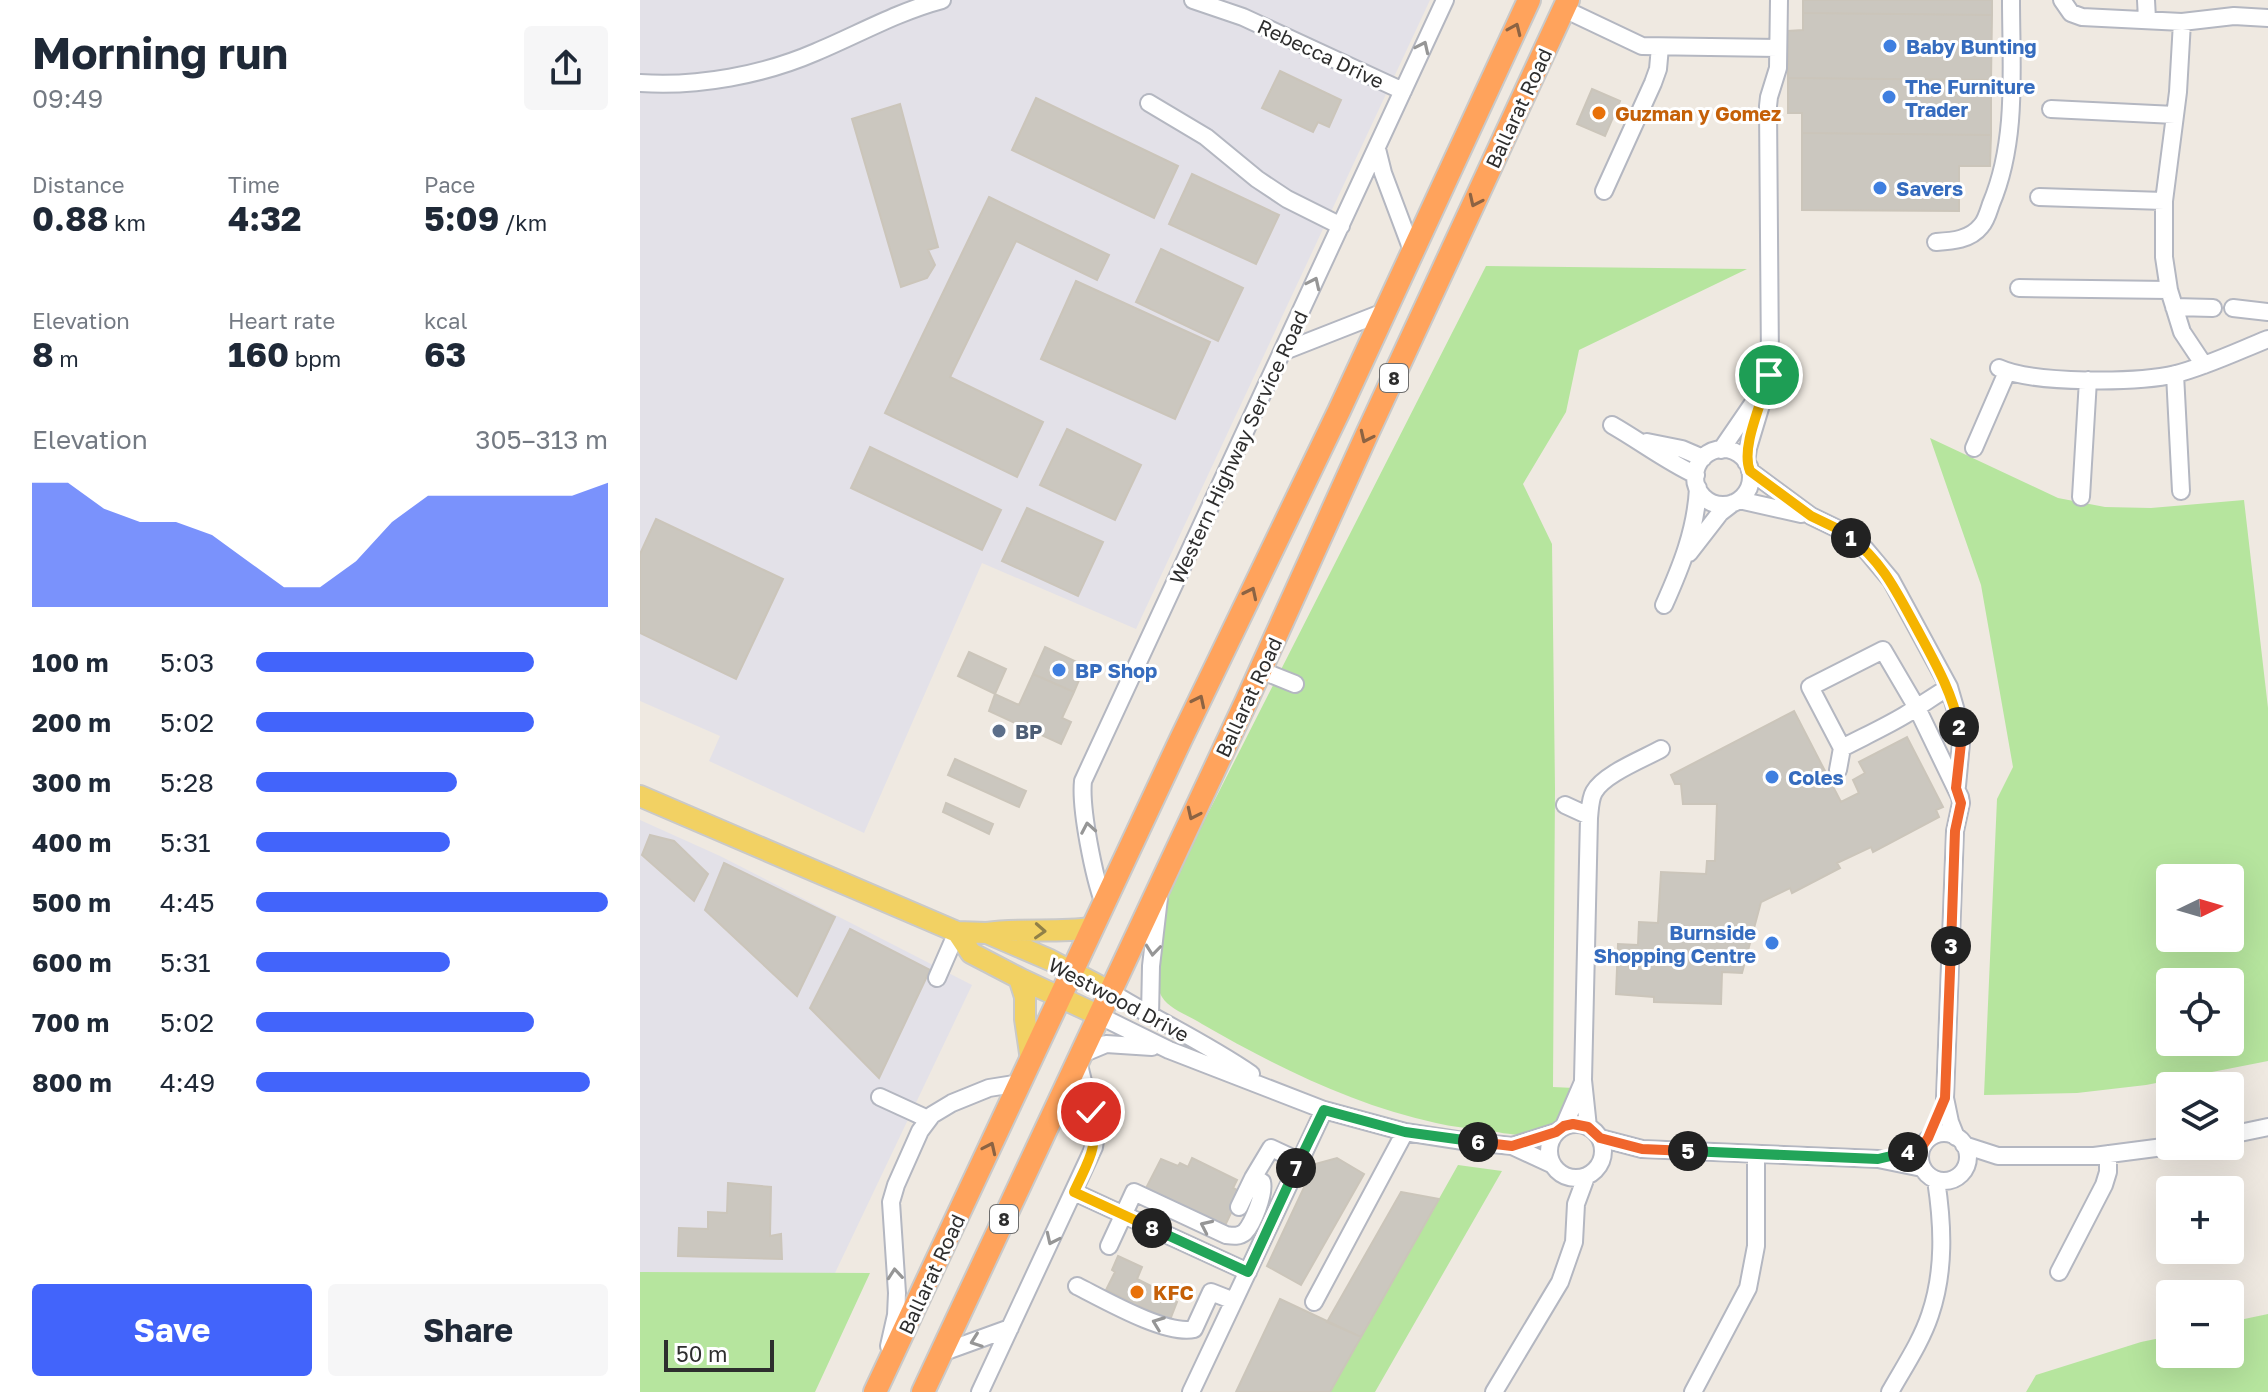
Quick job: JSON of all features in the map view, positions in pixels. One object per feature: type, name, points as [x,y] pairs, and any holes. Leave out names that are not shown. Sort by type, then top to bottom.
[{"type":"highway","name":"Ballarat Road","points":[[878,1385],[1413,253],[1529,0]]},
{"type":"highway","name":"Ballarat Road","points":[[929,1387],[941,1353],[1566,4]]},
{"type":"main road","name":"Westwood Drive","points":[[640,796],[957,932],[987,933],[1050,960],[1109,991]]},
{"type":"main road","points":[[987,933],[1016,929],[1067,931],[1092,928]]},
{"type":"main road","name":"Westwood Drive","points":[[957,932],[971,953],[1098,1015]]},
{"type":"main road","points":[[1019,978],[1025,997],[1031,1060]]},
{"type":"street","points":[[640,83],[723,78],[776,66],[816,52],[907,11],[942,0]]},
{"type":"street","name":"Rebecca Drive","points":[[1193,0],[1243,17],[1403,91]]},
{"type":"street","name":"Western Highway Service Road","points":[[1104,904],[1098,888],[1086,821],[1083,781],[1445,0]]},
{"type":"street","points":[[1685,559],[1711,523],[1749,487],[1748,448],[1767,385],[1770,364],[1768,106],[1778,68],[1779,0]]},
{"type":"street","points":[[1936,242],[1967,238],[1982,226],[2000,184],[2008,146],[2011,100],[2011,0]]},
{"type":"street","points":[[2146,0],[2147,19]]},
{"type":"street","points":[[1566,4],[1642,46],[1778,48]]},
{"type":"street","points":[[2068,14],[2182,22],[2234,8],[2268,18]]},
{"type":"street","points":[[2182,22],[2164,201],[2164,257],[2182,332],[2204,365]]},
{"type":"street","points":[[1604,191],[1653,83],[1660,47]]},
{"type":"street","points":[[1149,103],[1206,137],[1287,199],[1341,226]]},
{"type":"street","points":[[2051,109],[2175,115]]},
{"type":"street","points":[[1377,149],[1413,253]]},
{"type":"street","points":[[2039,197],[2164,201]]},
{"type":"street","points":[[2019,288],[2172,298],[2213,308]]},
{"type":"street","points":[[2233,308],[2268,312]]},
{"type":"street","points":[[1282,352],[1384,312]]},
{"type":"street","points":[[1974,448],[2003,370],[2048,378],[2135,379],[2175,374],[2268,339]]},
{"type":"street","points":[[2175,374],[2181,491]]},
{"type":"street","points":[[2081,497],[2088,380]]},
{"type":"street","points":[[1721,450],[1767,385]]},
{"type":"street","points":[[1612,425],[1641,441],[1697,481],[1702,495],[1714,504],[1736,502],[1811,516]]},
{"type":"street","points":[[1641,441],[1682,449],[1703,458]]},
{"type":"street","points":[[1664,605],[1685,559],[1695,518],[1698,466],[1703,458],[1715,451],[1736,452],[1748,466],[1811,516],[1840,530],[1865,549],[1891,580],[1949,687],[1961,743],[1956,788]]},
{"type":"street","points":[[1838,770],[1842,748],[1810,687],[1880,646],[1917,708],[1961,803],[1955,831],[1945,1098],[1950,1122],[1967,1161],[1950,1176],[1941,1211],[1940,1276],[1930,1316],[1890,1392]]},
{"type":"street","points":[[1260,670],[1295,684]]},
{"type":"street","points":[[1842,748],[1949,687]]},
{"type":"street","points":[[1583,1080],[1549,1145],[1551,1164],[1559,1173],[1577,1179],[1595,1170],[1601,1162],[1602,1148],[1594,1133],[1583,1080],[1591,799],[1600,783],[1661,749]]},
{"type":"street","points":[[1565,805],[1589,816]]},
{"type":"street","points":[[1150,1016],[1151,966],[1160,884]]},
{"type":"street","points":[[937,978],[957,932]]},
{"type":"street","name":"Westwood Drive","points":[[1109,991],[1223,1055],[1272,1088]]},
{"type":"street","name":"Westwood Drive","points":[[1098,1015],[1169,1050],[1324,1110],[1405,1132],[1512,1146],[1551,1164]]},
{"type":"street","points":[[980,1392],[1094,1147],[1096,1134],[1080,1057],[1106,1044],[1169,1050]]},
{"type":"street","points":[[880,1097],[928,1119],[947,1105],[983,1090],[1020,1083]]},
{"type":"street","points":[[1945,1098],[1920,1160],[1929,1176],[1950,1176],[1998,1156],[2108,1154],[2156,1148]]},
{"type":"street","points":[[1191,1392],[1324,1110]]},
{"type":"street","name":"Ballarat Road","points":[[878,1385],[896,1308],[892,1196],[928,1119]]},
{"type":"street","points":[[1560,1129],[1573,1124],[1642,1149],[1878,1159],[1922,1168]]},
{"type":"street","points":[[2244,1132],[2268,1127]]},
{"type":"street","name":"Westwood Drive","points":[[1512,1146],[1560,1129]]},
{"type":"street","points":[[1314,1302],[1405,1132]]},
{"type":"street","points":[[1878,1159],[1944,1133],[1998,1156]]},
{"type":"street","points":[[1239,1207],[1271,1148],[1299,1161]]},
{"type":"street","points":[[1601,1162],[1642,1149]]},
{"type":"street","points":[[2059,1272],[2104,1185],[2108,1154]]},
{"type":"street","points":[[1693,1392],[1748,1288],[1756,1246],[1756,1155]]},
{"type":"street","points":[[1567,1177],[1576,1204]]},
{"type":"street","points":[[1494,1392],[1560,1282],[1574,1242],[1576,1204],[1586,1177]]},
{"type":"street","points":[[1109,1246],[1134,1192],[1233,1236],[1241,1235],[1263,1194],[1262,1182],[1253,1178]]},
{"type":"street","points":[[1074,1192],[1248,1272]]},
{"type":"street","points":[[1077,1286],[1135,1315],[1184,1331],[1194,1329],[1211,1292],[1234,1301]]},
{"type":"street","points":[[941,1353],[1010,1328]]},
{"type":"shaded area","points":[[640,0],[1430,0],[1136,629],[982,563],[864,833],[709,761],[720,736],[640,701]]},
{"type":"shaded area","points":[[640,820],[720,856],[972,985],[835,1273],[640,1272]]},
{"type":"green space","points":[[1486,266],[1747,269],[1579,350],[1566,412],[1523,484],[1552,544],[1555,789],[1553,1087],[1574,1088],[1554,1126],[1526,1135],[1436,1123],[1375,1106],[1315,1082],[1258,1055],[1175,1009],[1162,997],[1157,975],[1158,945],[1169,890]]},
{"type":"green space","points":[[1930,438],[2058,498],[2105,507],[2151,508],[2244,500],[2268,708],[2268,1061],[2212,1072],[2156,1072],[2156,1083],[2146,1085],[2077,1093],[1984,1095],[1997,799],[2013,767],[1981,585]]},
{"type":"green space","points":[[1458,1165],[1502,1171],[1375,1392],[1330,1392]]},
{"type":"green space","points":[[640,1272],[870,1273],[815,1392],[640,1392]]},
{"type":"green space","points":[[2268,1314],[2268,1392],[2026,1392],[2036,1375],[2156,1339],[2156,1368],[2244,1368],[2244,1319]]},
{"type":"building","points":[[1803,0],[1992,0],[1992,15],[1803,13]]},
{"type":"building","name":"Baby Bunting","points":[[1803,13],[1992,15],[1991,80],[1788,78],[1788,31],[1803,30]]},
{"type":"building","points":[[1280,71],[1341,100],[1329,127],[1318,122],[1313,132],[1262,108]]},
{"type":"building","name":"The Furniture Trader","points":[[1788,78],[1991,80],[1991,135],[1802,133],[1802,113],[1788,113]]},
{"type":"building","name":"Guzman y Gomez","points":[[1592,89],[1620,101],[1605,136],[1577,124]]},
{"type":"building","points":[[1036,98],[1178,166],[1154,218],[1012,150]]},
{"type":"building","points":[[900,104],[938,247],[928,250],[935,265],[927,278],[901,287],[852,119]]},
{"type":"building","name":"Savers","points":[[1802,133],[1991,135],[1990,166],[1959,166],[1959,211],[1802,210]]},
{"type":"building","points":[[1192,174],[1279,215],[1256,264],[1169,224]]},
{"type":"building","points":[[989,197],[1109,255],[1097,280],[1016,241],[950,377],[1043,422],[1017,477],[885,413]]},
{"type":"building","points":[[1161,249],[1243,288],[1218,341],[1136,302]]},
{"type":"building","points":[[1076,281],[1210,342],[1175,419],[1041,359]]},
{"type":"building","points":[[1067,429],[1141,465],[1115,520],[1040,485]]},
{"type":"building","points":[[870,447],[1001,510],[982,550],[851,488]]},
{"type":"building","points":[[1027,508],[1103,542],[1078,596],[1002,561]]},
{"type":"building","points":[[656,519],[783,579],[736,679],[640,633],[640,554]]},
{"type":"building","name":"BP Shop","points":[[1045,647],[1085,666],[1074,692],[1033,674]]},
{"type":"building","points":[[969,652],[1006,669],[995,694],[958,676]]},
{"type":"building","points":[[1033,674],[1074,692],[1062,718],[1071,722],[1061,744],[989,711],[995,694],[1019,705]]},
{"type":"building","points":[[1794,711],[1841,802],[1859,793],[1853,780],[1865,773],[1859,762],[1907,737],[1943,807],[1936,810],[1939,817],[1873,852],[1871,847],[1837,863],[1840,868],[1792,893],[1790,888],[1761,902],[1742,973],[1722,972],[1721,1004],[1654,1002],[1654,997],[1616,994],[1618,944],[1638,945],[1639,922],[1658,923],[1661,872],[1706,874],[1707,861],[1715,861],[1717,804],[1683,804],[1681,784],[1675,784],[1671,775]]},
{"type":"building","points":[[955,759],[1026,791],[1019,807],[948,775]]},
{"type":"building","points":[[946,803],[993,824],[989,834],[943,812]]},
{"type":"building","points":[[650,835],[674,841],[708,874],[694,901],[642,855]]},
{"type":"building","points":[[724,863],[835,917],[797,996],[705,910]]},
{"type":"building","points":[[850,929],[930,970],[879,1078],[810,1008]]},
{"type":"building","points":[[1192,1158],[1237,1180],[1233,1188],[1241,1192],[1222,1232],[1144,1192],[1161,1159],[1188,1167]]},
{"type":"building","points":[[1337,1158],[1364,1174],[1301,1285],[1267,1266],[1315,1164]]},
{"type":"building","points":[[728,1183],[771,1187],[770,1236],[781,1234],[782,1259],[678,1256],[679,1228],[708,1229],[708,1212],[727,1213]]},
{"type":"building","points":[[1401,1192],[1439,1199],[1361,1337],[1327,1322]]},
{"type":"building","name":"KFC","points":[[1118,1256],[1142,1267],[1137,1279],[1177,1302],[1168,1325],[1157,1320],[1159,1315],[1139,1306],[1137,1311],[1125,1305],[1127,1300],[1106,1290],[1115,1272],[1112,1270]]},
{"type":"building","points":[[1280,1299],[1361,1337],[1330,1392],[1236,1392]]},
{"type":"place","name":"Baby Bunting","points":[[1890,46]]},
{"type":"place","name":"The Furniture Trader","points":[[1889,97]]},
{"type":"place","name":"Guzman y Gomez","points":[[1599,113]]},
{"type":"place","name":"Savers","points":[[1880,188]]},
{"type":"place","name":"BP Shop","points":[[1059,670]]},
{"type":"place","name":"BP","points":[[999,731]]},
{"type":"place","name":"Coles","points":[[1772,777]]},
{"type":"place","name":"Burnside Shopping Centre","points":[[1772,943]]},
{"type":"place","name":"KFC","points":[[1137,1292]]},
{"type":"route","points":[[1091,1112],[1096,1134],[1094,1147],[1074,1192],[1248,1272],[1324,1110],[1405,1132],[1512,1146],[1573,1124],[1588,1127],[1600,1138],[1642,1149],[1878,1159],[1921,1148],[1945,1098],[1955,831],[1961,803],[1956,788],[1961,743],[1956,711],[1949,687],[1880,565],[1840,530],[1811,516],[1750,471],[1746,462],[1748,448],[1769,375]]}]
